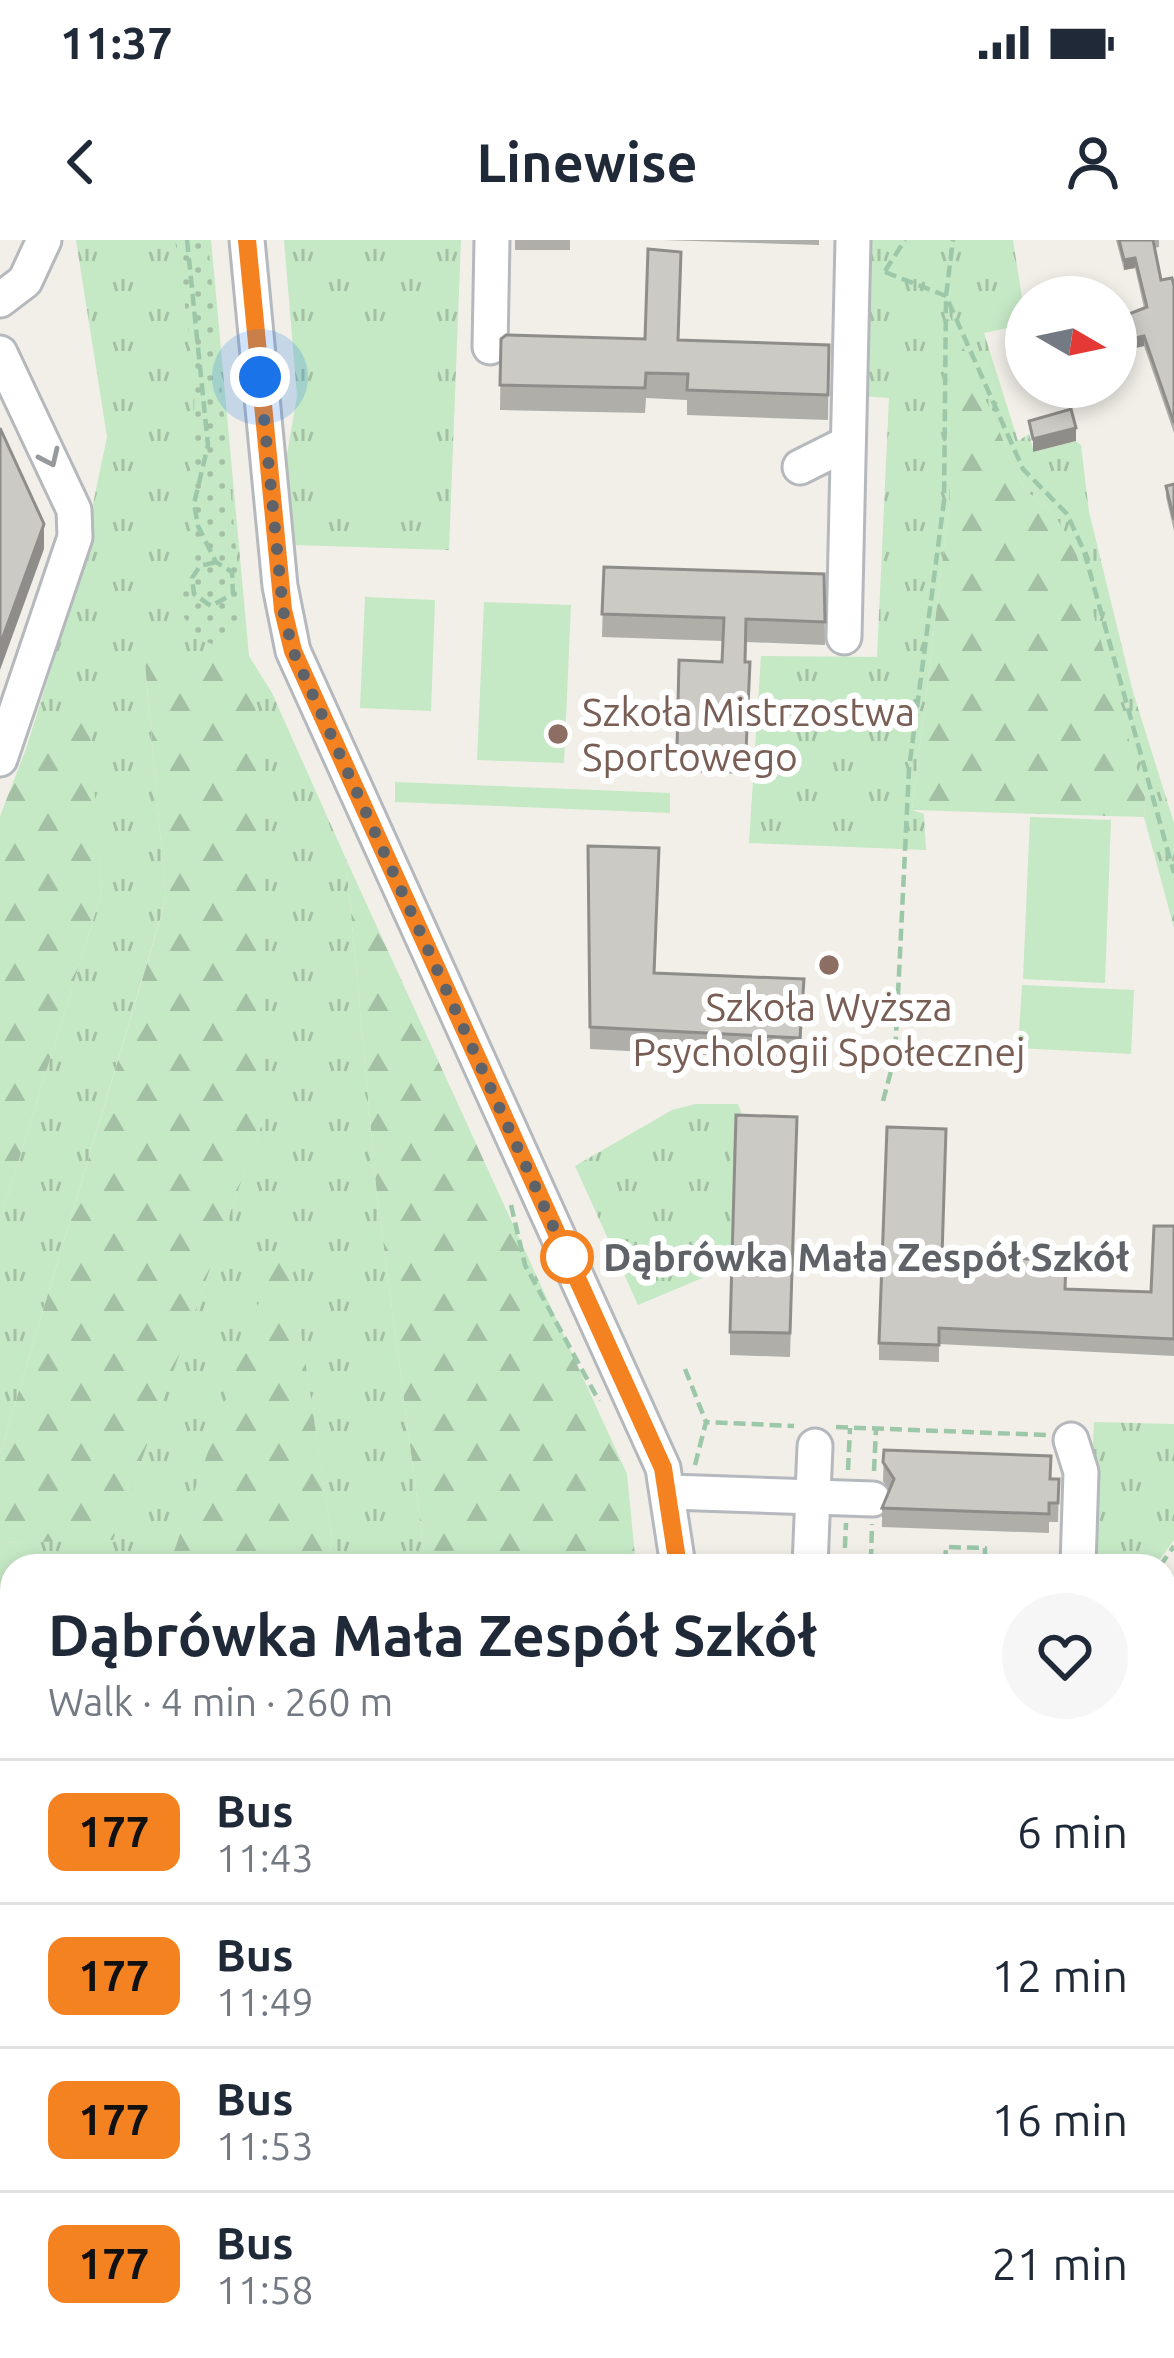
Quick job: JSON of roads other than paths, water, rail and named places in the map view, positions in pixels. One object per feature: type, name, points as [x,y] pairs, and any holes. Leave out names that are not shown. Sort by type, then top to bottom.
[{"type":"street","points":[[0,299],[25,281],[44,240]]},
{"type":"street","points":[[247,240],[283,610],[293,651],[670,1492],[677,1554]]},
{"type":"street","points":[[490,347],[492,240]]},
{"type":"street","points":[[844,637],[853,240]]},
{"type":"street","points":[[0,352],[74,510],[75,537],[0,759]]},
{"type":"street","points":[[800,467],[848,443]]},
{"type":"street","points":[[811,1554],[818,1433]]},
{"type":"street","points":[[1063,1445],[1082,1472],[1079,1554]]},
{"type":"street","points":[[670,1492],[873,1499]]},
{"type":"place","name":"Szkoła Mistrzostwa Sportowego","points":[[558,734]]},
{"type":"place","name":"Szkoła Wyższa Psychologii Społecznej","points":[[829,965]]},
{"type":"place","name":"Dąbrówka Mała Zespół Szkół","points":[[567,1257]]}]
